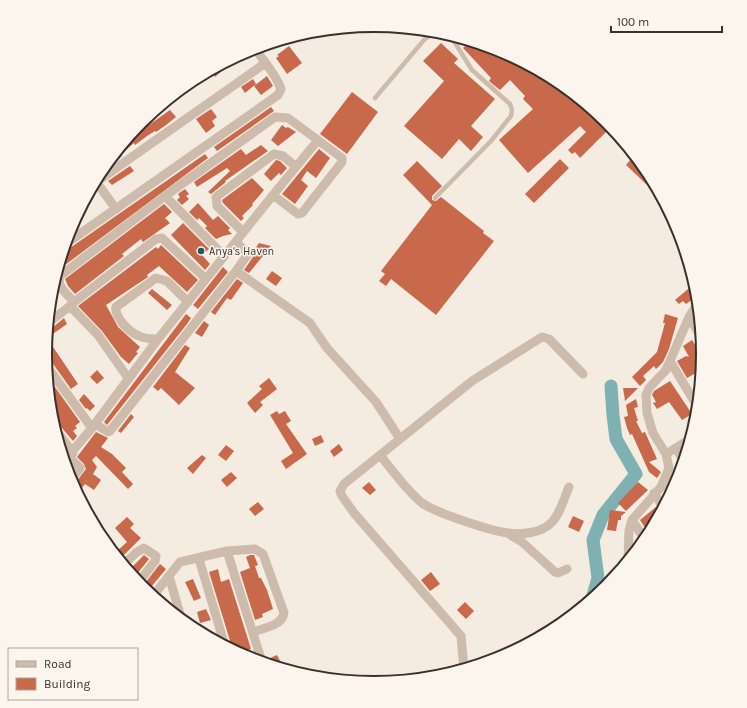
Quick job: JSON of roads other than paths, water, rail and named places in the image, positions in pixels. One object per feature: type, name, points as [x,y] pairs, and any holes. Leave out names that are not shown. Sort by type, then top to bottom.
[{"type":"street","points":[[73,239],[278,95],[280,89],[278,80],[264,64],[258,54]]},
{"type":"street","points":[[105,177],[264,64]]},
{"type":"street","points":[[61,275],[165,196],[275,117],[288,118],[339,156],[342,162],[302,213],[298,214],[273,195]]},
{"type":"street","points":[[68,456],[158,339],[236,242],[242,232],[318,140]]},
{"type":"street","points":[[242,232],[217,206],[216,197],[274,154],[283,156],[295,166]]},
{"type":"street","points":[[100,185],[116,209]]},
{"type":"street","points":[[165,196],[224,256]]},
{"type":"street","points":[[53,319],[156,239],[162,238],[206,279]]},
{"type":"street","points":[[52,373],[93,426],[108,432],[248,254],[236,242]]},
{"type":"street","points":[[236,271],[310,323],[327,348],[376,402],[400,439]]},
{"type":"street","points":[[158,339],[149,339],[137,335],[117,316],[115,312],[116,306],[156,278],[167,282],[188,302]]},
{"type":"street","points":[[59,285],[72,304],[98,335],[128,378]]},
{"type":"street","points":[[628,551],[629,531],[632,520],[654,493],[661,487],[669,468],[666,454],[653,433],[647,413],[646,395],[649,388],[666,370],[688,317],[693,310]]},
{"type":"street","points":[[688,317],[694,327]]},
{"type":"street","points":[[463,663],[461,636],[354,513],[340,491],[344,484],[380,454],[472,381],[542,337],[548,339],[583,374]]},
{"type":"street","points":[[670,361],[693,399]]},
{"type":"street","points":[[666,454],[683,444]]},
{"type":"street","points":[[676,448],[679,454]]},
{"type":"street","points":[[380,454],[398,478],[422,503],[458,519],[507,533],[520,534],[539,531],[552,522],[569,487]]},
{"type":"street","points":[[69,458],[80,468],[75,475]]},
{"type":"street","points":[[654,493],[659,501]]},
{"type":"street","points":[[632,520],[641,533]]},
{"type":"street","points":[[507,533],[522,542],[555,572],[558,573],[567,570]]},
{"type":"street","points":[[127,561],[144,548],[156,556],[155,561],[142,578]]},
{"type":"street","points":[[156,592],[180,562],[227,551],[255,549],[263,554],[284,613],[284,618],[280,622],[253,632]]},
{"type":"street","points":[[227,551],[260,655]]},
{"type":"street","points":[[199,558],[223,639]]},
{"type":"street","points":[[169,576],[179,610]]},
{"type":"lane","points":[[375,98],[428,37]]},
{"type":"lane","points":[[436,198],[491,141],[510,116],[512,110],[510,104],[472,70],[456,43]]},
{"type":"waterway","points":[[595,587],[598,578],[593,540],[603,515],[636,474],[616,439],[611,386]]},
{"type":"place","name":"Anya's Haven","points":[[201,251]]}]
